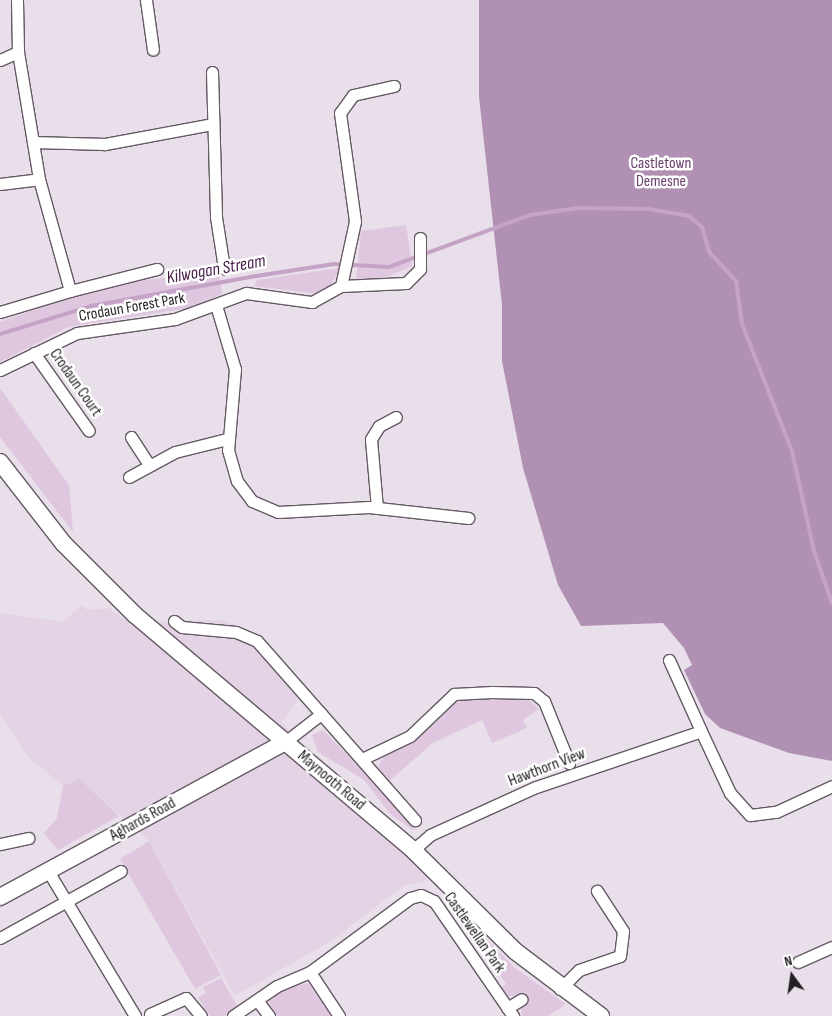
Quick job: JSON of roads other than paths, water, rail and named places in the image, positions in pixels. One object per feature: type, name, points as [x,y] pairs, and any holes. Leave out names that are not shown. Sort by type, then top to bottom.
[{"type":"main road","name":"Maynooth Road","points":[[0,462],[62,543],[135,615],[413,850],[560,989],[602,1016]]},
{"type":"main road","name":"Aghards Road","points":[[0,897],[284,742]]},
{"type":"street","name":"Crodaun Forest Park","points":[[17,0],[18,52],[39,179],[70,291],[157,269]]},
{"type":"street","points":[[146,0],[153,50]]},
{"type":"street","points":[[0,60],[18,52]]},
{"type":"street","points":[[212,72],[216,217],[224,268]]},
{"type":"street","points":[[341,286],[351,252],[354,212],[339,119],[353,95],[394,86]]},
{"type":"street","points":[[380,88],[382,100]]},
{"type":"street","points":[[33,142],[105,144],[213,124]]},
{"type":"street","points":[[0,184],[39,179]]},
{"type":"street","name":"Crodaun Forest Park","points":[[0,370],[82,331],[161,322],[254,292],[316,301],[341,286],[406,283],[418,273],[422,261],[421,244]]},
{"type":"street","points":[[0,312],[70,291]]},
{"type":"street","points":[[216,305],[235,369],[227,439],[237,481],[264,509],[296,513],[377,508],[468,518]]},
{"type":"street","name":"Crodaun Court","points":[[34,353],[89,431]]},
{"type":"street","points":[[377,508],[371,438],[379,426],[396,417]]},
{"type":"street","points":[[131,437],[148,463]]},
{"type":"street","points":[[129,477],[148,463],[227,439]]},
{"type":"street","points":[[174,621],[182,627],[236,632],[257,641],[415,820]]},
{"type":"street","points":[[670,660],[700,731],[730,793],[750,814],[776,812],[832,786]]},
{"type":"street","points":[[362,758],[410,736],[454,694],[492,692],[534,693],[544,701],[569,762]]},
{"type":"street","points":[[284,742],[322,714]]},
{"type":"street","name":"Hawthorn View","points":[[413,850],[430,835],[536,787],[700,731]]},
{"type":"street","points":[[0,844],[28,838]]},
{"type":"street","points":[[48,871],[135,1016]]},
{"type":"street","points":[[0,938],[121,871]]},
{"type":"street","points":[[560,989],[579,970],[620,956],[623,931],[597,891]]},
{"type":"street","name":"Castlewellan Park","points":[[233,1016],[257,1000],[310,972],[410,898],[426,896],[510,1012],[522,999]]},
{"type":"street","points":[[798,962],[832,947]]},
{"type":"street","points":[[310,972],[339,1016]]},
{"type":"street","points":[[150,1014],[186,998],[201,1016]]},
{"type":"street","points":[[257,1000],[269,1016]]},
{"type":"waterway","name":"Kilwogan Stream","points":[[0,334],[91,306],[250,277],[334,264],[389,267],[530,215],[579,208],[649,209],[689,216],[702,227],[709,252],[736,281],[742,324],[792,451],[814,551],[832,603]]},
{"type":"park label","name":"Castletown Demesne","points":[[661,173]]}]
